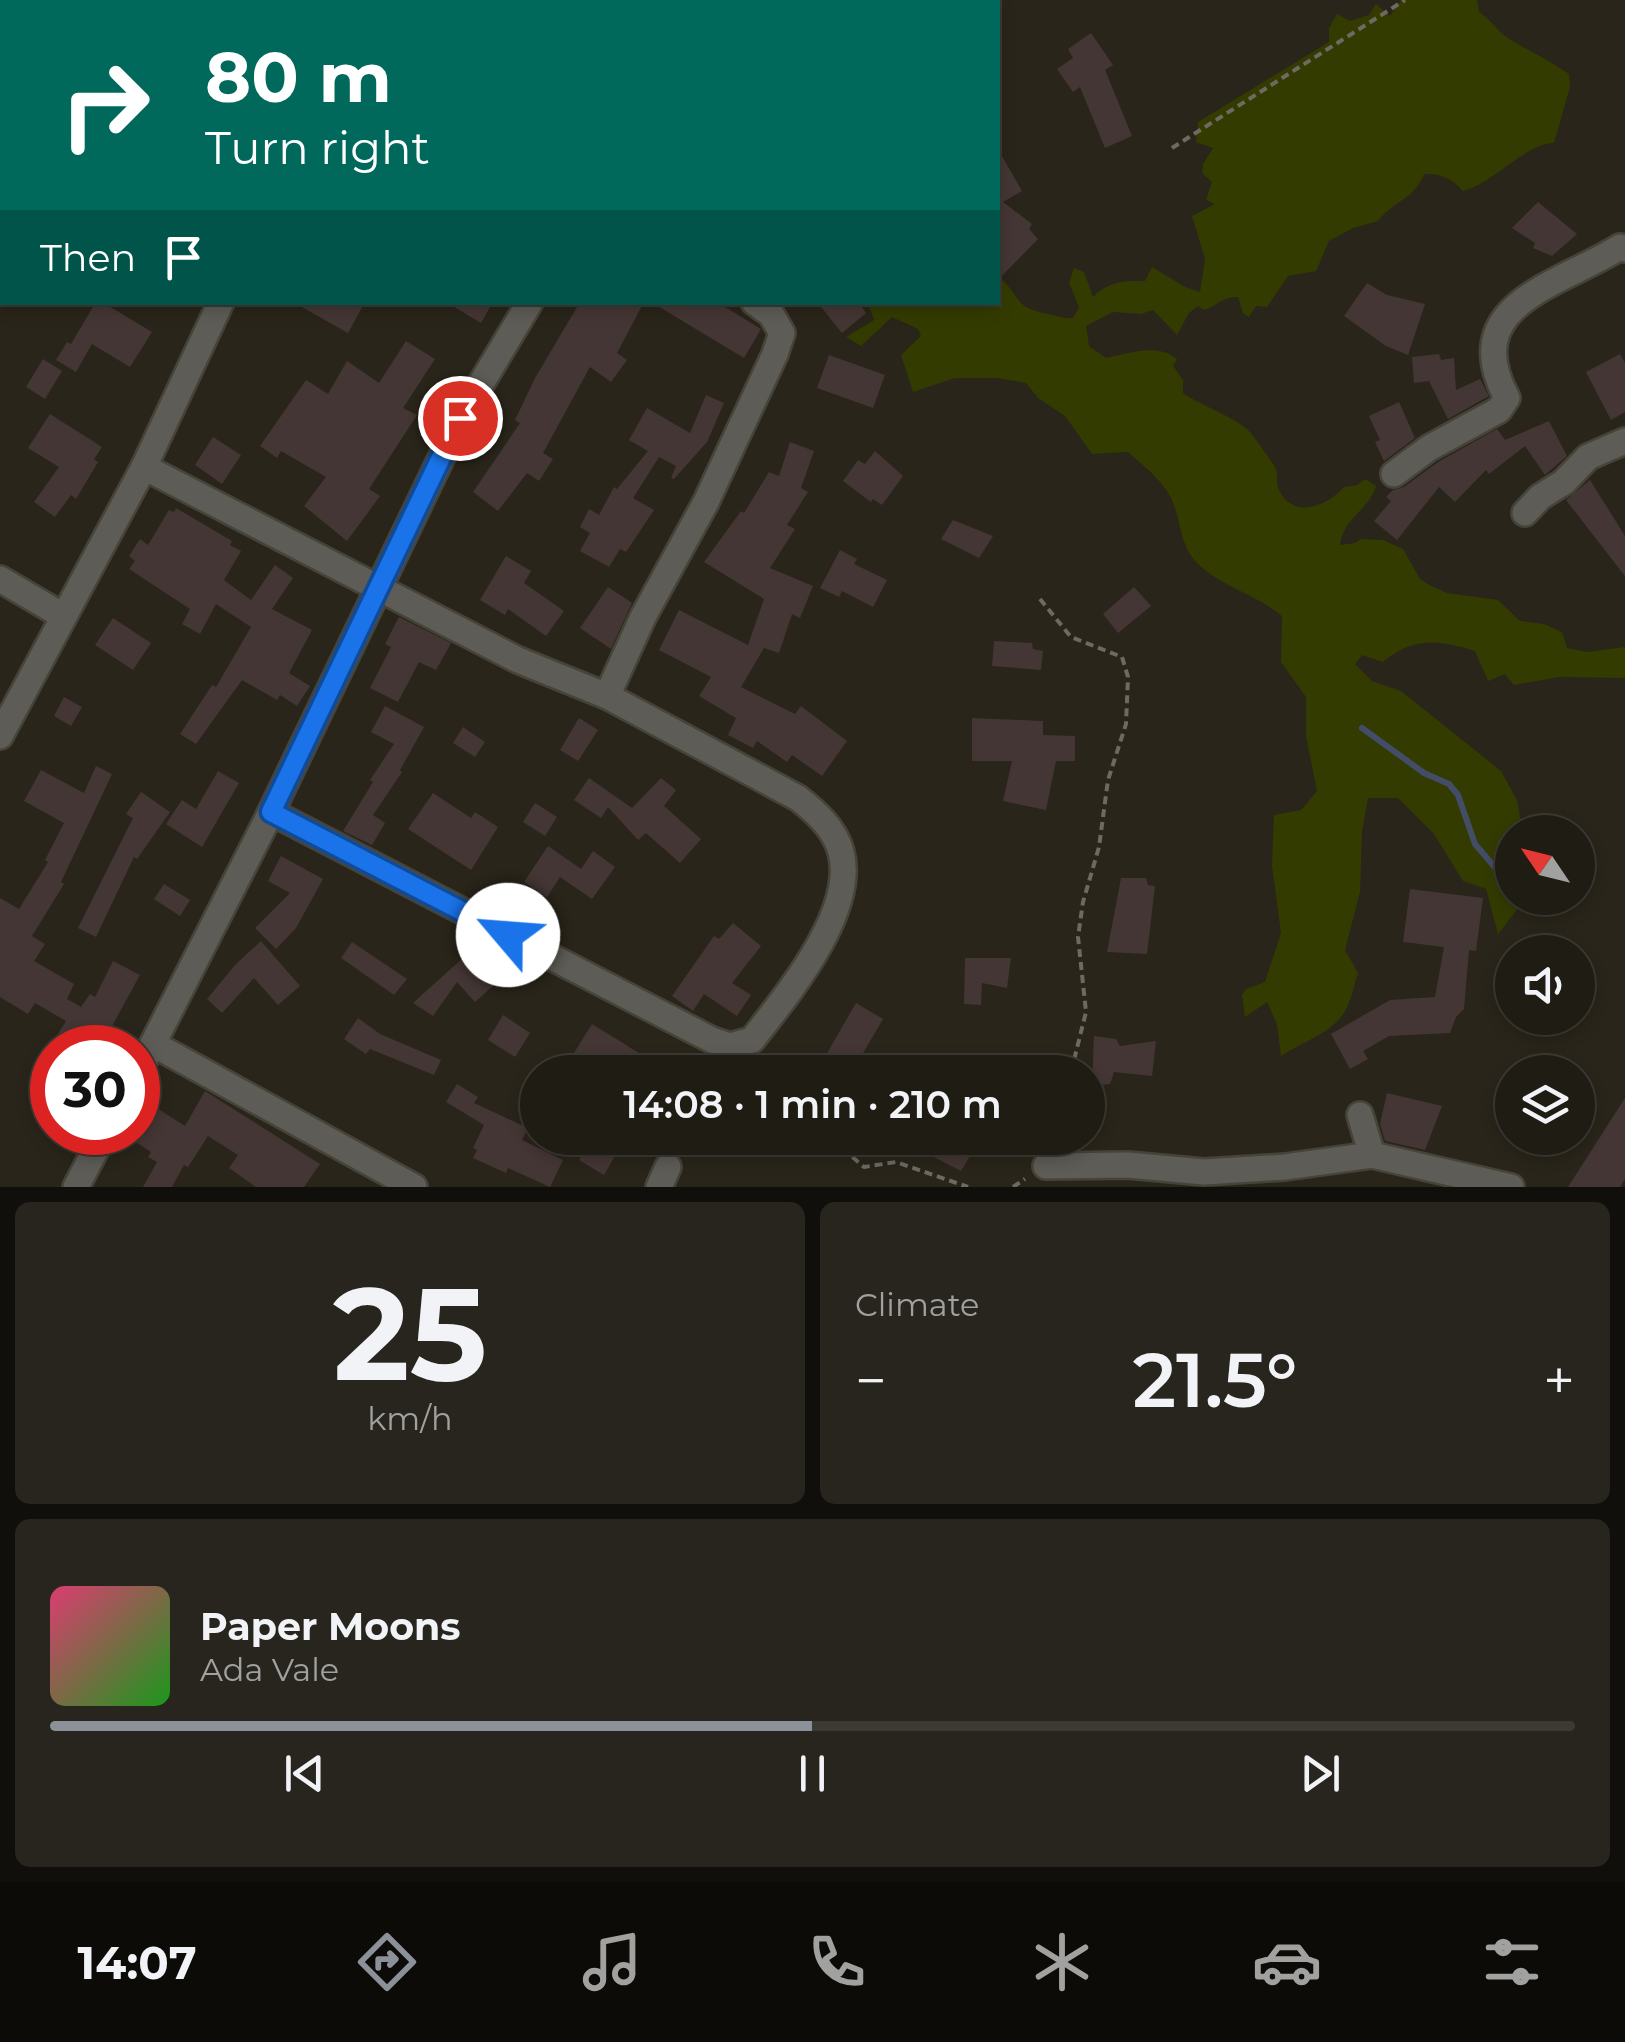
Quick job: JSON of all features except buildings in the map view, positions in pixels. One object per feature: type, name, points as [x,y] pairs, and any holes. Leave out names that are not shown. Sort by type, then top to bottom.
[{"type":"street","points":[[1394,474],[1430,448],[1499,410],[1507,398],[1494,373],[1492,343],[1498,328],[1516,306],[1542,287],[1588,267],[1620,247],[1625,249]]},
{"type":"street","points":[[0,736],[144,467],[221,305]]},
{"type":"street","points":[[160,1030],[271,812],[460,418],[528,305]]},
{"type":"street","points":[[606,696],[643,616],[706,502],[775,354],[782,333],[771,314],[758,305]]},
{"type":"street","points":[[1526,513],[1588,457],[1625,441]]},
{"type":"street","points":[[144,467],[518,660],[606,696],[798,798],[825,821],[842,853],[843,877],[838,903],[812,955],[752,1040],[730,1046],[271,812]]},
{"type":"street","points":[[0,578],[63,616]]},
{"type":"street","points":[[160,1048],[414,1187]]},
{"type":"street","points":[[1360,1116],[1372,1155]]},
{"type":"street","points":[[76,1187],[93,1155]]},
{"type":"street","points":[[1046,1166],[1128,1166],[1204,1172],[1285,1167],[1372,1155],[1511,1187]]},
{"type":"path","points":[[1172,148],[1405,0]]},
{"type":"path","points":[[1040,599],[1070,637],[1122,658],[1128,677],[1126,724],[1108,780],[1099,847],[1083,902],[1079,950],[1086,1012],[1075,1055]]},
{"type":"path","points":[[850,1155],[864,1167],[896,1162],[968,1187]]},
{"type":"green space","points":[[1401,0],[1477,0],[1479,12],[1506,37],[1569,74],[1570,87],[1554,143],[1532,149],[1463,191],[1446,178],[1424,174],[1415,189],[1378,221],[1329,241],[1316,271],[1288,276],[1267,307],[1256,306],[1249,317],[1243,313],[1238,297],[1228,298],[1204,310],[1198,306],[1189,313],[1177,335],[1153,310],[1141,314],[1113,312],[1086,326],[1089,346],[1106,358],[1152,350],[1177,359],[1173,366],[1183,380],[1183,393],[1250,432],[1276,469],[1280,492],[1294,506],[1321,504],[1344,487],[1366,479],[1376,486],[1346,528],[1340,545],[1361,539],[1383,540],[1403,549],[1420,579],[1429,585],[1447,593],[1498,600],[1520,621],[1544,624],[1562,632],[1567,648],[1587,652],[1625,647],[1625,678],[1559,677],[1514,685],[1505,674],[1488,681],[1475,651],[1450,644],[1416,644],[1383,662],[1362,655],[1355,664],[1372,681],[1401,691],[1501,771],[1517,800],[1520,815],[1495,815],[1495,915],[1513,915],[1498,934],[1486,889],[1463,881],[1434,834],[1398,798],[1368,798],[1362,832],[1360,892],[1345,950],[1358,973],[1350,999],[1331,1027],[1281,1056],[1277,1024],[1267,1002],[1245,1017],[1242,995],[1246,989],[1265,982],[1281,933],[1272,866],[1274,815],[1301,810],[1317,791],[1306,736],[1306,697],[1281,662],[1282,616],[1196,562],[1184,542],[1171,497],[1148,469],[1128,452],[1092,454],[1065,416],[1038,398],[1026,383],[955,378],[913,392],[901,355],[921,336],[918,329],[892,317],[861,346],[846,337],[874,320],[869,305],[1000,305],[1000,278],[1028,308],[1073,318],[1079,307],[1069,283],[1074,268],[1084,272],[1093,297],[1117,283],[1145,281],[1152,267],[1200,292],[1205,259],[1192,216],[1215,204],[1206,200],[1212,182],[1202,173],[1213,148],[1196,142],[1198,122],[1329,42],[1329,28],[1337,14],[1350,21],[1369,15],[1376,4],[1390,16]]},
{"type":"waterway","points":[[1362,728],[1424,773],[1449,784],[1458,795],[1475,844],[1495,867]]},
{"type":"route","points":[[460,418],[271,812],[508,935]]}]
